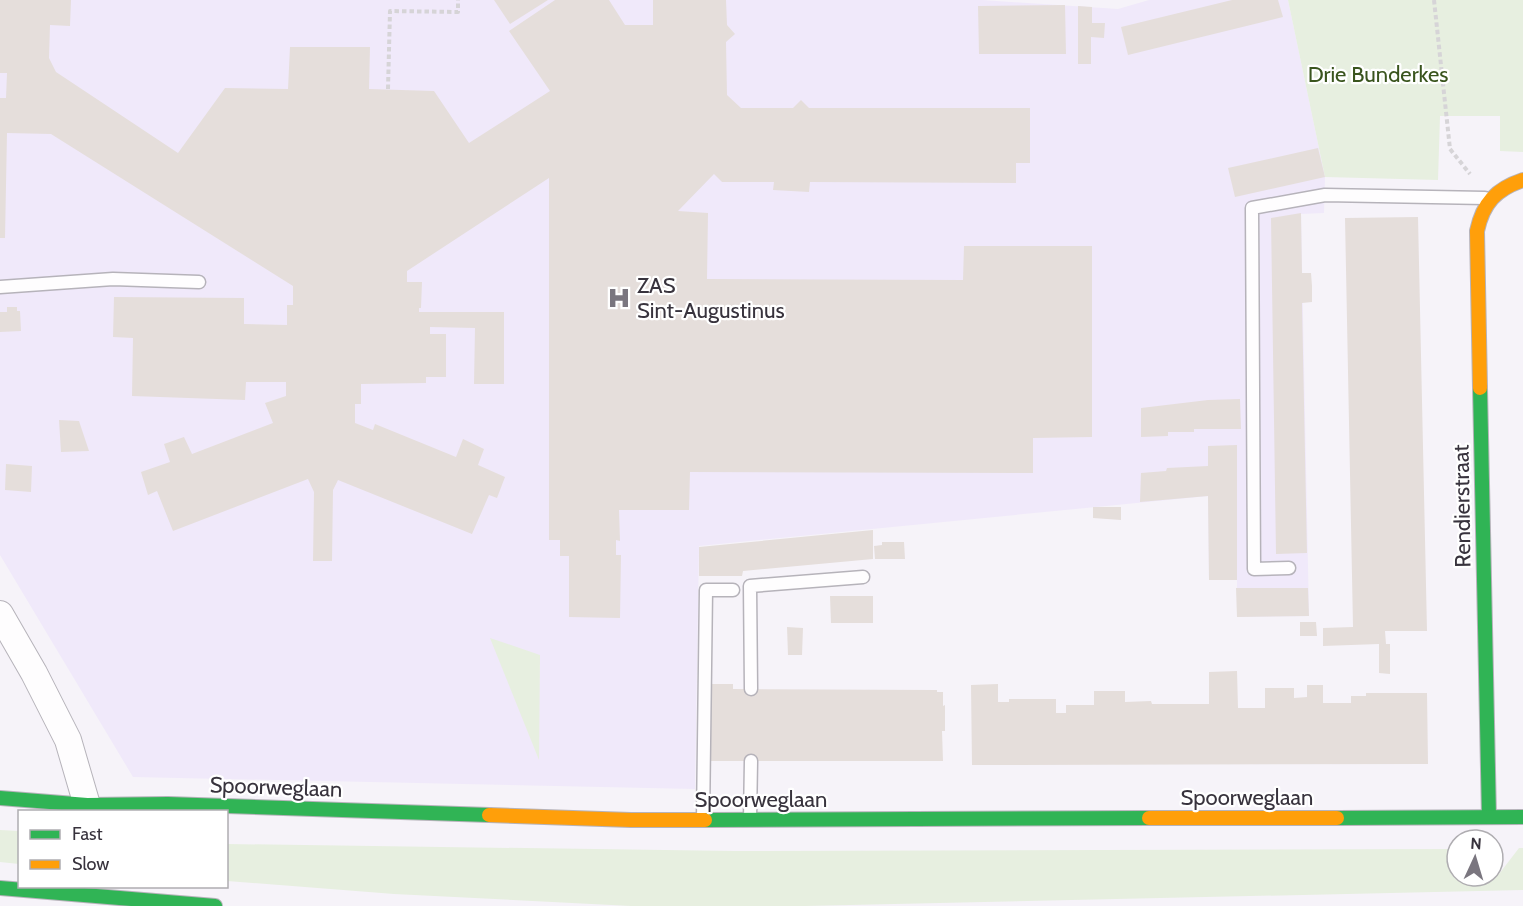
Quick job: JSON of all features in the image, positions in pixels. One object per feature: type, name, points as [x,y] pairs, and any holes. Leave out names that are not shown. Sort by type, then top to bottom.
[{"type":"main road","points":[[1489,198],[1506,186],[1523,180]]},
{"type":"main road","name":"Rendierstraat","points":[[1489,198],[1480,214],[1477,231],[1489,817]]},
{"type":"main road","name":"Spoorweglaan","points":[[0,798],[87,804],[168,804],[552,819],[1523,817]]},
{"type":"main road","points":[[0,888],[215,906]]},
{"type":"street","points":[[0,614],[34,673],[68,740],[87,804]]},
{"type":"lane","points":[[1289,568],[1254,569],[1252,208],[1325,195],[1489,198]]},
{"type":"lane","points":[[0,287],[112,279],[199,282]]},
{"type":"lane","points":[[751,689],[750,586],[863,577]]},
{"type":"lane","points":[[703,820],[706,590],[733,590]]},
{"type":"lane","points":[[750,820],[751,761]]},
{"type":"path","points":[[388,90],[390,11],[458,12],[458,0]]},
{"type":"path","points":[[1434,0],[1450,149],[1489,198]]},
{"type":"shaded area","name":"ZAS Sint-Augustinus","points":[[0,0],[982,0],[1118,9],[1149,0],[1288,0],[1325,177],[1324,213],[1301,214],[1309,616],[1237,617],[1237,580],[1209,580],[1208,496],[699,546],[695,789],[133,777],[0,555]]},
{"type":"green space","name":"Drie Bunderkes","points":[[1288,0],[1523,0],[1523,152],[1500,151],[1500,116],[1440,116],[1438,180],[1325,177]]},
{"type":"green space","points":[[490,638],[540,655],[539,760]]},
{"type":"green space","points":[[0,830],[18,831],[18,864],[0,862]]},
{"type":"green space","points":[[228,844],[735,851],[1445,849],[1445,888],[1505,888],[1505,866],[1519,848],[1523,848],[1523,890],[805,906],[631,906],[394,894],[228,881]]},
{"type":"building","points":[[0,0],[71,0],[70,26],[50,25],[49,58],[56,72],[178,153],[225,88],[288,89],[290,47],[370,47],[369,89],[434,91],[469,143],[550,91],[509,31],[555,0],[609,0],[625,25],[653,25],[653,0],[726,0],[727,25],[735,34],[726,42],[727,95],[741,108],[793,108],[801,100],[809,108],[1030,108],[1030,163],[1016,163],[1016,183],[810,182],[809,192],[773,190],[774,182],[722,182],[714,174],[678,211],[708,213],[707,279],[963,280],[964,246],[1092,246],[1092,437],[1033,438],[1033,473],[690,472],[689,510],[619,510],[620,541],[616,540],[616,555],[621,555],[620,618],[569,617],[569,556],[560,556],[560,540],[549,540],[549,178],[407,271],[407,282],[422,282],[419,312],[504,312],[504,384],[474,384],[475,328],[430,327],[430,334],[446,334],[446,377],[426,377],[426,383],[361,384],[361,404],[355,404],[355,423],[373,430],[375,424],[456,457],[463,439],[484,449],[478,465],[505,477],[497,498],[489,495],[472,534],[338,480],[333,490],[332,561],[313,561],[314,492],[308,479],[173,531],[157,491],[148,495],[141,472],[170,462],[164,444],[184,437],[192,454],[273,423],[265,403],[286,396],[286,382],[246,382],[245,400],[132,396],[133,338],[113,337],[114,297],[244,298],[244,324],[287,325],[287,305],[293,305],[293,286],[51,134],[7,133],[5,238],[0,238],[0,98],[6,98],[7,73],[0,73]]},
{"type":"building","points":[[494,0],[548,0],[510,24]]},
{"type":"building","points":[[1232,0],[1278,0],[1283,17],[1128,55],[1121,27]]},
{"type":"building","points":[[1065,5],[1066,54],[979,54],[978,6]]},
{"type":"building","points":[[1078,6],[1092,7],[1092,23],[1105,23],[1104,38],[1091,37],[1091,64],[1078,64]]},
{"type":"building","points":[[1318,148],[1325,177],[1235,197],[1228,168]]},
{"type":"building","points":[[1301,213],[1302,273],[1311,273],[1312,286],[1312,302],[1302,303],[1307,553],[1276,554],[1271,218]]},
{"type":"building","points":[[1418,217],[1427,631],[1385,631],[1386,644],[1390,644],[1390,674],[1379,673],[1379,644],[1323,646],[1323,628],[1353,627],[1345,218]]},
{"type":"building","points":[[7,307],[17,307],[17,311],[20,311],[21,331],[0,332],[0,312],[7,312]]},
{"type":"building","points":[[1240,399],[1241,429],[1194,429],[1194,432],[1168,432],[1168,436],[1141,437],[1141,408],[1208,400]]},
{"type":"building","points":[[59,420],[79,421],[89,451],[61,452]]},
{"type":"building","points":[[1237,445],[1237,580],[1209,580],[1208,496],[1140,502],[1141,473],[1166,471],[1167,468],[1208,466],[1208,446]]},
{"type":"building","points":[[6,464],[32,466],[31,492],[5,490]]},
{"type":"building","points":[[1093,507],[1121,507],[1121,520],[1093,518]]},
{"type":"building","points":[[873,530],[873,559],[743,571],[742,576],[699,576],[699,547]]},
{"type":"building","points":[[882,542],[904,542],[905,559],[875,559],[874,546],[882,545]]},
{"type":"building","points":[[1236,588],[1308,588],[1309,616],[1237,617]]},
{"type":"building","points":[[830,596],[873,596],[873,623],[831,623]]},
{"type":"building","points":[[1300,622],[1316,622],[1317,636],[1300,636]]},
{"type":"building","points":[[787,627],[803,628],[802,655],[788,655]]},
{"type":"building","points":[[1237,671],[1238,708],[1265,708],[1265,688],[1294,688],[1294,698],[1307,697],[1307,685],[1323,685],[1323,703],[1351,703],[1351,696],[1366,696],[1366,693],[1427,693],[1428,764],[972,765],[971,685],[998,684],[998,702],[1009,702],[1009,699],[1056,699],[1056,713],[1066,713],[1066,705],[1094,705],[1094,691],[1125,691],[1125,702],[1209,704],[1209,672]]},
{"type":"building","points":[[711,684],[733,684],[733,689],[937,690],[937,692],[943,692],[943,706],[945,705],[945,731],[942,731],[943,761],[710,761]]},
{"type":"traffic: fast","points":[[1480,388],[1489,817]]},
{"type":"traffic: fast","points":[[0,798],[87,805],[168,804],[489,815]]},
{"type":"traffic: fast","points":[[1337,818],[1523,817]]},
{"type":"traffic: fast","points":[[705,820],[1149,818]]},
{"type":"traffic: fast","points":[[0,888],[215,906]]},
{"type":"traffic: slow","points":[[1480,388],[1477,231],[1483,212],[1492,198],[1505,188],[1523,180]]},
{"type":"traffic: slow","points":[[489,815],[705,820]]},
{"type":"traffic: slow","points":[[1149,818],[1337,818]]},
{"type":"place","name":"ZAS Sint-Augustinus","points":[[619,298]]}]
